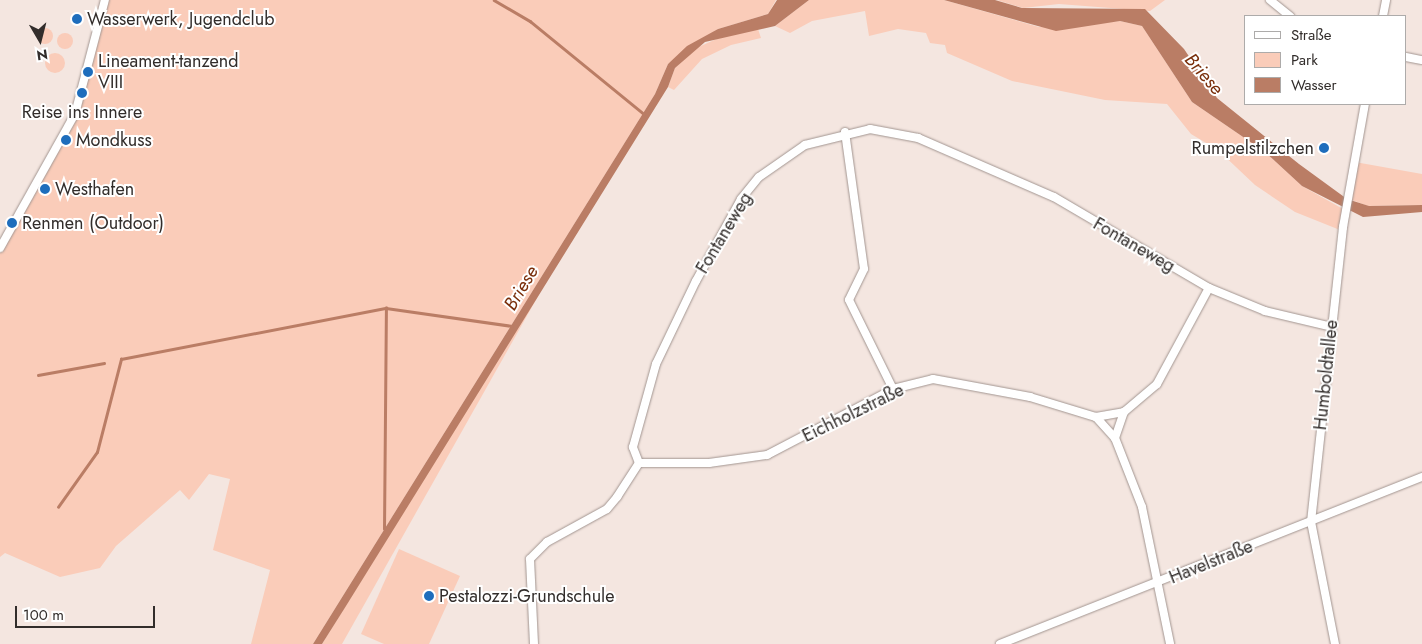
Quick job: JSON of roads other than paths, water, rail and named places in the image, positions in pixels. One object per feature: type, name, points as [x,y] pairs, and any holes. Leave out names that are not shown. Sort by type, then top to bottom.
[{"type":"street","points":[[0,248],[75,114],[104,0]]},
{"type":"street","points":[[1270,0],[1289,15]]},
{"type":"street","points":[[1383,15],[1386,0]]},
{"type":"street","points":[[1407,57],[1422,60]]},
{"type":"street","name":"Humboldtallee","points":[[1335,644],[1311,522],[1343,227],[1365,105]]},
{"type":"street","name":"Fontaneweg","points":[[639,464],[633,447],[656,364],[734,210],[759,177],[789,153],[845,132],[878,129],[918,138],[1008,175],[1209,288],[1265,311],[1332,327]]},
{"type":"street","points":[[845,132],[864,269],[849,300],[893,389]]},
{"type":"street","name":"Eichholzstraße","points":[[1096,418],[1124,412],[1157,384],[1209,288]]},
{"type":"street","name":"Eichholzstraße","points":[[639,464],[708,463],[767,455],[893,389],[932,379],[1030,397],[1096,418],[1115,438],[1142,507],[1170,644]]},
{"type":"street","points":[[1115,438],[1124,412]]},
{"type":"street","points":[[534,644],[530,559],[546,542],[607,509],[639,464]]},
{"type":"street","name":"Havelstraße","points":[[1002,644],[1158,584],[1422,477]]},
{"type":"water","points":[[777,0],[809,0],[775,26],[705,42],[675,68],[668,87],[346,606],[322,644],[313,644],[655,94],[668,64],[687,46],[718,29],[768,14]]},
{"type":"water","points":[[944,0],[995,0],[1022,8],[1145,9],[1184,49],[1217,98],[1299,164],[1347,199],[1369,206],[1422,205],[1422,212],[1363,217],[1302,186],[1265,152],[1192,102],[1142,26],[1120,21],[1056,31]]},
{"type":"waterway","points":[[494,0],[530,21],[644,114]]},
{"type":"waterway","points":[[58,507],[97,452],[121,359],[386,308],[512,326]]},
{"type":"waterway","points":[[384,529],[386,308]]},
{"type":"waterway","points":[[38,375],[104,363]]},
{"type":"place","name":"Wasserwerk, Jugendclub","points":[[77,19]]},
{"type":"place","name":"Lineament-tanzend VIII","points":[[88,72]]},
{"type":"place","name":"Reise ins Innere","points":[[82,93]]},
{"type":"place","name":"Mondkuss","points":[[66,140]]},
{"type":"place","name":"Rumpelstilzchen","points":[[1324,148]]},
{"type":"place","name":"Westhafen","points":[[45,189]]},
{"type":"place","name":"Renmen (Outdoor)","points":[[12,223]]},
{"type":"place","name":"Pestalozzi-Grundschule","points":[[429,596]]},
{"type":"water label","name":"Briese","points":[[1204,74]]},
{"type":"water label","name":"Briese","points":[[521,288]]}]
